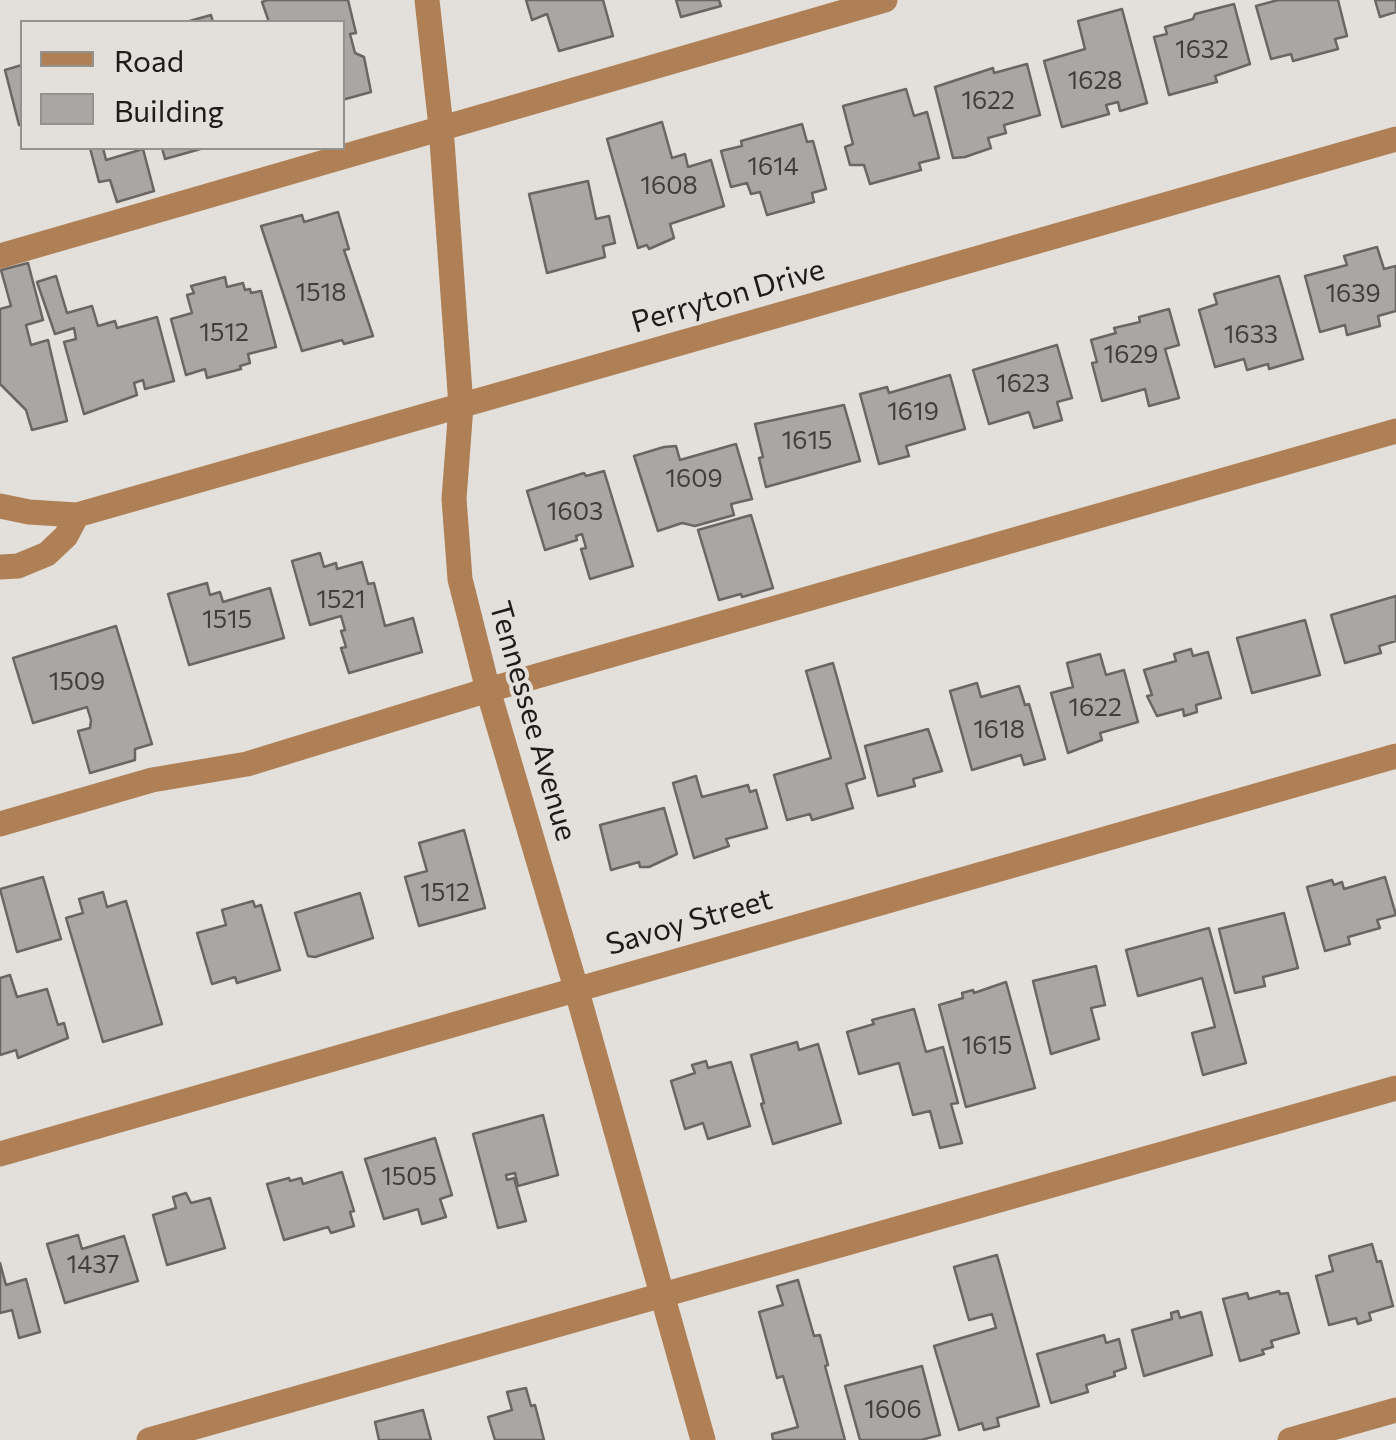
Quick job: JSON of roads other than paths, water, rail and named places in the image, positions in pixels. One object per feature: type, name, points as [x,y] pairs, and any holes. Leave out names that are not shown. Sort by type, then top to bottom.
[{"type":"street","name":"Tennessee Avenue","points":[[427,0],[441,127],[460,406],[454,499],[460,580],[703,1440]]},
{"type":"street","points":[[0,256],[885,0]]},
{"type":"street","name":"Perryton Drive","points":[[0,506],[77,515],[1396,139]]},
{"type":"street","points":[[0,824],[152,780],[247,764],[488,690],[1396,431]]},
{"type":"street","points":[[0,567],[18,566],[47,554],[66,536],[77,515]]},
{"type":"street","name":"Savoy Street","points":[[0,1154],[1396,756]]},
{"type":"street","points":[[149,1440],[1396,1088]]},
{"type":"street","points":[[1290,1440],[1396,1410]]}]
